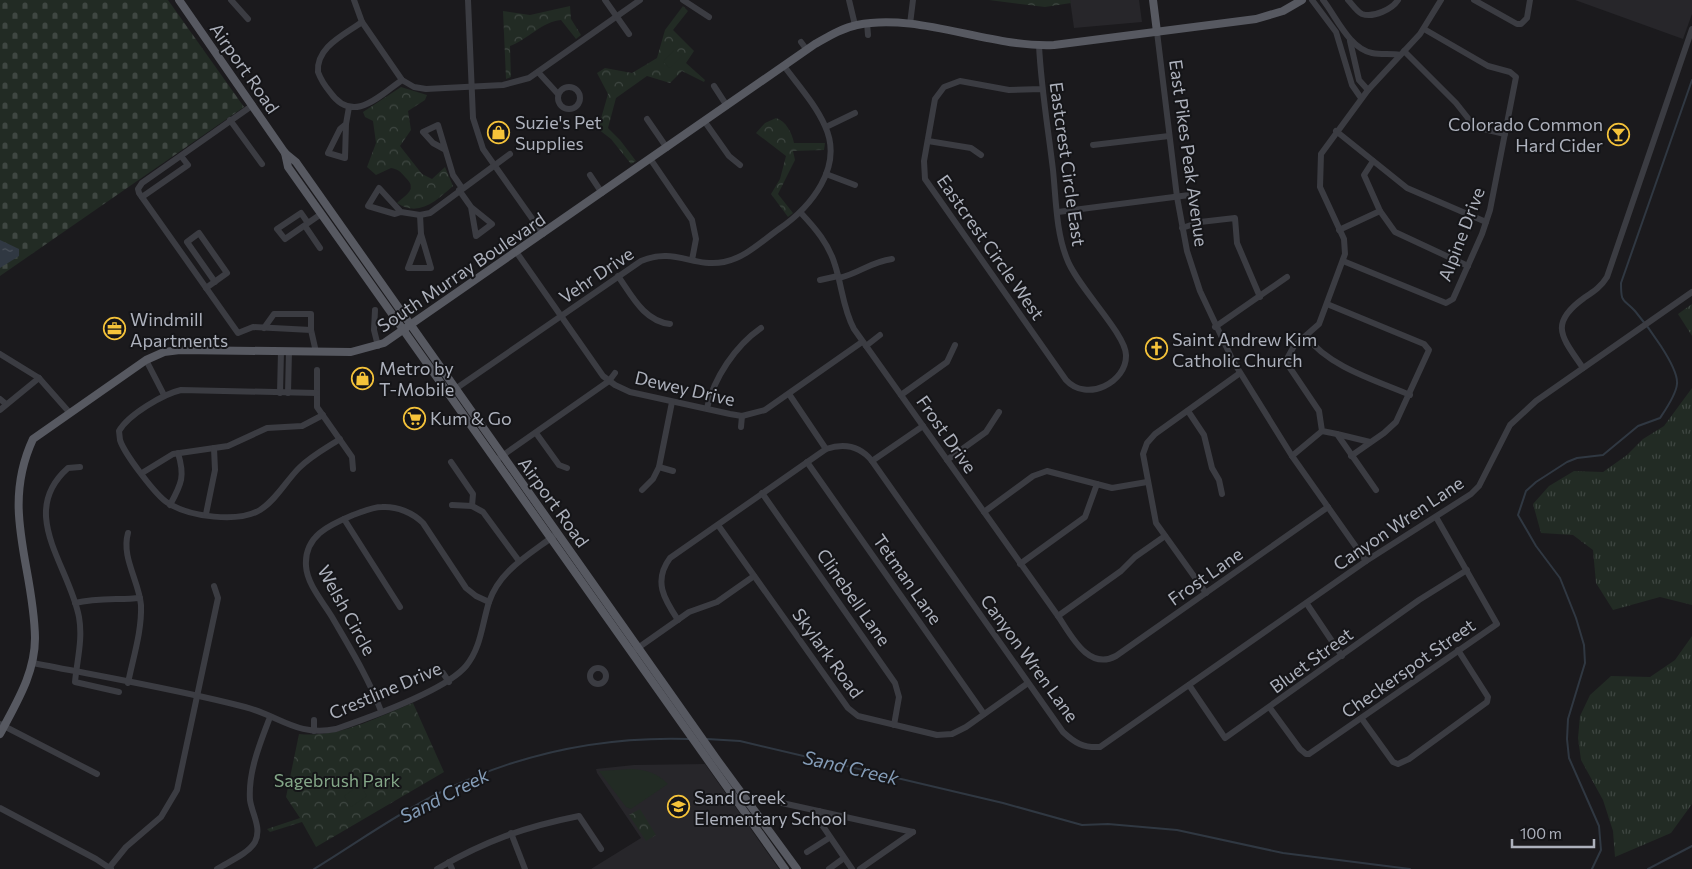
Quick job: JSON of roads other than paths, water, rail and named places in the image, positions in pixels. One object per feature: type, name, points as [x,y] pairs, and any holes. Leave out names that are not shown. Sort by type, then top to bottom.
[{"type":"main road","name":"Airport Road","points":[[179,0],[285,153],[296,162],[558,533],[786,869]]},
{"type":"main road","name":"East Pikes Peak Avenue","points":[[1153,0],[1157,32]]},
{"type":"main road","name":"South Murray Boulevard","points":[[17,458],[34,439],[69,412],[146,360],[164,352],[180,350],[351,352],[378,346],[404,332],[807,50],[829,36],[856,25],[868,23],[910,24],[1039,45],[1267,17],[1283,11],[1302,0]]},
{"type":"main road","name":"Airport Road","points":[[285,153],[288,167],[550,539],[635,649]]},
{"type":"main road","points":[[1,728],[25,687],[33,662],[34,629],[28,602],[19,578]]},
{"type":"main road","name":"Airport Road","points":[[714,763],[797,869]]},
{"type":"street","points":[[231,0],[248,19]]},
{"type":"street","points":[[354,0],[362,22],[402,80],[407,84],[420,88],[511,84],[538,72],[640,0]]},
{"type":"street","points":[[468,0],[473,118],[477,134],[483,149],[543,234]]},
{"type":"street","points":[[605,0],[629,34]]},
{"type":"street","points":[[683,0],[709,17]]},
{"type":"street","points":[[849,0],[856,25]]},
{"type":"street","points":[[910,24],[912,0]]},
{"type":"street","points":[[1312,0],[1336,32],[1352,85],[1361,98]]},
{"type":"street","points":[[1323,0],[1342,25],[1350,41],[1359,80],[1368,90]]},
{"type":"street","points":[[1348,0],[1358,11],[1368,14],[1390,9],[1398,0]]},
{"type":"street","points":[[1322,431],[1319,411],[1290,368],[1285,356],[1319,324],[1343,262],[1346,249],[1340,230],[1325,201],[1319,180],[1321,154],[1361,98],[1424,29],[1441,0]]},
{"type":"street","points":[[1474,0],[1517,24],[1521,24],[1527,18],[1530,0]]},
{"type":"street","points":[[362,22],[324,50],[317,66],[320,78],[334,98],[349,107],[355,108],[366,105],[402,80]]},
{"type":"street","points":[[868,23],[868,35]]},
{"type":"street","points":[[1583,368],[1562,336],[1563,318],[1570,308],[1600,287],[1606,277],[1692,28]]},
{"type":"street","name":"Alpine Drive","points":[[1343,262],[1446,304],[1453,299],[1486,222],[1496,184],[1516,81],[1514,74],[1488,66],[1424,29]]},
{"type":"street","name":"East Pikes Peak Avenue","points":[[1157,32],[1177,197],[1192,269],[1215,327],[1240,373],[1292,456],[1366,561]]},
{"type":"street","points":[[1350,41],[1373,54],[1402,53],[1456,103],[1475,127],[1505,134]]},
{"type":"street","points":[[801,42],[807,50]]},
{"type":"street","name":"Eastcrest Circle East","points":[[1039,45],[1042,90],[1063,247],[1070,268],[1125,347],[1124,366],[1109,382],[1096,390],[1083,391]]},
{"type":"street","points":[[382,51],[390,46]]},
{"type":"street","name":"Vehr Drive","points":[[448,394],[641,261],[657,256],[670,255],[692,260],[721,263],[737,257],[800,213],[814,196],[826,174],[830,152],[826,128],[784,66]]},
{"type":"street","points":[[538,72],[558,94]]},
{"type":"street","name":"Eastcrest Circle West","points":[[1042,90],[1009,90],[960,81],[943,85],[935,99],[924,171],[928,186],[1066,380],[1075,389],[1083,391]]},
{"type":"street","points":[[714,86],[728,106]]},
{"type":"street","points":[[253,105],[140,184],[138,189],[238,333],[253,327],[311,330]]},
{"type":"street","points":[[346,124],[340,129],[328,153],[345,158],[346,124],[349,107]]},
{"type":"street","points":[[826,128],[855,113]]},
{"type":"street","points":[[647,119],[668,148]]},
{"type":"street","points":[[230,120],[262,164]]},
{"type":"street","points":[[705,122],[729,156],[740,165]]},
{"type":"street","points":[[1336,131],[1407,188],[1486,222]]},
{"type":"street","points":[[1093,145],[1169,136]]},
{"type":"street","points":[[928,141],[970,148],[981,155]]},
{"type":"street","points":[[444,149],[453,175],[472,207]]},
{"type":"street","points":[[401,212],[379,188],[368,206],[395,214],[401,212],[420,215],[435,210],[510,154]]},
{"type":"street","points":[[142,197],[188,166],[181,156]]},
{"type":"street","points":[[651,160],[692,220],[696,240],[692,260]]},
{"type":"street","points":[[1372,161],[1364,175],[1380,211],[1395,232],[1468,266]]},
{"type":"street","points":[[826,174],[855,185]]},
{"type":"street","points":[[590,175],[602,193]]},
{"type":"street","points":[[1058,212],[1197,194]]},
{"type":"street","points":[[1340,230],[1380,211]]},
{"type":"street","name":"Frost Drive","points":[[800,213],[824,241],[838,277],[847,315],[864,344],[1083,651],[1095,658]]},
{"type":"street","points":[[320,248],[306,224],[321,214]]},
{"type":"street","points":[[420,215],[421,234],[431,268],[408,268],[421,234]]},
{"type":"street","points":[[1182,228],[1200,222],[1235,218],[1238,243],[1260,297]]},
{"type":"street","points":[[206,288],[215,282],[227,273],[199,233],[187,242],[215,282]]},
{"type":"street","name":"Dewey Drive","points":[[517,253],[598,369],[609,381],[622,389],[672,402],[742,416],[765,410],[880,335]]},
{"type":"street","points":[[820,280],[857,272],[875,261],[892,259]]},
{"type":"street","points":[[618,276],[643,311],[659,323],[670,324]]},
{"type":"street","points":[[1215,327],[1287,277]]},
{"type":"street","name":"Canyon Wren Lane","points":[[678,620],[664,599],[658,578],[670,558],[826,449],[848,444],[862,451],[872,461],[1063,732],[1076,744],[1088,748],[1100,748],[1366,561],[1466,498],[1479,486],[1510,425],[1536,401],[1692,292]]},
{"type":"street","points":[[1327,304],[1378,323],[1427,346],[1428,355],[1396,422],[1384,433],[1351,456]]},
{"type":"street","points":[[375,310],[374,330],[378,346]]},
{"type":"street","points":[[264,328],[274,314],[311,314],[311,330],[316,352]]},
{"type":"street","points":[[706,408],[717,379],[745,342],[761,328]]},
{"type":"street","points":[[1306,336],[1316,348],[1344,366],[1410,396]]},
{"type":"street","points":[[901,395],[947,362],[955,346]]},
{"type":"street","points":[[284,393],[285,351]]},
{"type":"street","points":[[0,354],[39,378],[69,412]]},
{"type":"street","points":[[146,360],[164,395]]},
{"type":"street","points":[[317,370],[317,407],[352,457],[353,470]]},
{"type":"street","points":[[495,461],[609,381],[614,373]]},
{"type":"street","points":[[1206,593],[1154,518],[1143,460],[1147,443],[1154,434],[1240,373]]},
{"type":"street","points":[[0,410],[39,378]]},
{"type":"street","points":[[317,393],[219,392],[193,388],[164,395],[128,420],[119,431],[121,443],[160,497],[170,505],[206,514],[238,518],[259,510],[300,467],[340,439]]},
{"type":"street","points":[[1081,399],[1083,391]]},
{"type":"street","points":[[788,394],[826,449]]},
{"type":"street","points":[[0,399],[6,404]]},
{"type":"street","points":[[642,490],[653,479],[659,467],[672,402]]},
{"type":"street","points":[[1188,411],[1204,435],[1212,468],[1219,480],[1222,494]]},
{"type":"street","points":[[947,460],[986,432],[999,412]]},
{"type":"street","points":[[142,473],[165,457],[178,452],[238,443],[267,428],[307,425],[323,415]]},
{"type":"street","points":[[741,427],[742,416]]},
{"type":"street","points":[[872,461],[923,426]]},
{"type":"street","points":[[1322,431],[1370,442]]},
{"type":"street","points":[[1292,456],[1322,431]]},
{"type":"street","points":[[536,432],[559,465],[567,468]]},
{"type":"street","points":[[1337,434],[1376,490]]},
{"type":"street","points":[[206,514],[216,463],[214,448]]},
{"type":"street","points":[[170,505],[182,479],[183,468],[178,452]]},
{"type":"street","points":[[451,462],[473,494],[472,506]]},
{"type":"street","name":"Tetman Lane","points":[[807,462],[984,714]]},
{"type":"street","points":[[80,467],[68,468],[55,481],[47,497],[45,514],[48,530],[75,603],[80,636],[75,682],[119,694],[124,682],[140,620],[140,598],[125,544],[128,533]]},
{"type":"street","points":[[659,467],[673,471]]},
{"type":"street","points":[[984,512],[1042,472],[1052,472],[1118,488],[1147,482]]},
{"type":"street","points":[[1020,564],[1085,517],[1097,484]]},
{"type":"street","name":"Clinebell Lane","points":[[762,493],[896,683],[899,697],[894,725]]},
{"type":"street","points":[[452,505],[472,506],[483,512],[519,561]]},
{"type":"street","name":"Welsh Circle","points":[[381,711],[367,678],[307,571],[306,557],[314,538],[323,529],[344,519],[382,507],[402,510],[414,515],[423,524],[466,588],[489,602]]},
{"type":"street","name":"Frost Lane","points":[[1095,658],[1105,660],[1116,656],[1328,507]]},
{"type":"street","name":"Checkerspot Street","points":[[1270,708],[1306,754],[1362,718],[1497,624],[1436,517]]},
{"type":"street","points":[[344,519],[400,607]]},
{"type":"street","name":"Skylark Road","points":[[718,525],[848,708],[863,718],[937,735],[952,734],[984,714],[1028,682]]},
{"type":"street","name":"Crestline Drive","points":[[33,662],[246,707],[293,727],[314,731],[336,729],[449,682],[461,672],[473,655],[489,602],[503,576],[519,561],[558,533]]},
{"type":"street","points":[[1058,616],[1121,571],[1135,557],[1165,536]]},
{"type":"street","name":"Bluet Street","points":[[1189,685],[1225,738],[1270,708],[1419,600],[1467,570]]},
{"type":"street","points":[[635,649],[695,609],[717,602],[754,576]]},
{"type":"street","points":[[0,808],[110,868],[126,847],[161,817],[174,798],[218,598],[214,586]]},
{"type":"street","points":[[75,603],[95,599],[140,598]]},
{"type":"street","points":[[1307,604],[1342,656]]},
{"type":"street","points":[[1362,718],[1393,762],[1398,764],[1444,734],[1487,702],[1488,697],[1458,650]]},
{"type":"street","points":[[443,673],[449,682]]},
{"type":"street","points":[[217,869],[247,850],[256,838],[257,827],[251,805],[250,785],[258,747],[270,717]]},
{"type":"street","points":[[314,720],[314,731]]},
{"type":"street","points":[[1,728],[97,774]]},
{"type":"street","points":[[773,801],[914,832],[860,869]]},
{"type":"street","points":[[819,811],[818,819],[829,838],[852,869]]},
{"type":"street","points":[[437,869],[510,832],[536,824],[579,816],[601,849]]},
{"type":"street","points":[[510,832],[525,869]]},
{"type":"street","points":[[256,838],[264,841]]},
{"type":"street","points":[[807,852],[829,838]]},
{"type":"street","points":[[829,869],[844,858]]},
{"type":"street","points":[[449,862],[452,869]]},
{"type":"water","points":[[0,240],[19,249],[19,256],[0,268]]},
{"type":"waterway","points":[[1592,869],[1601,850],[1599,826],[1569,758],[1567,739],[1568,719],[1585,663],[1584,645],[1576,618],[1560,578],[1536,546],[1518,515],[1526,491],[1536,482],[1567,462],[1577,458],[1603,455],[1638,426],[1660,418],[1675,393],[1677,384],[1673,367],[1661,346],[1635,311],[1624,300],[1621,294],[1621,283],[1692,80]]},
{"type":"waterway","name":"Sand Creek","points":[[314,869],[421,802],[497,768],[560,750],[592,745],[624,741],[690,739]]},
{"type":"waterway","name":"Sand Creek","points":[[707,739],[740,741],[1003,803],[1082,825],[1108,824],[1177,830],[1283,853],[1410,869]]},
{"type":"waterway","name":"Sand Creek","points":[[1648,869],[1692,846]]},
{"type":"place","name":"Suzie's Pet Supplies","points":[[499,132]]},
{"type":"place","name":"Colorado Common Hard Cider","points":[[1619,134]]},
{"type":"place","name":"Windmill Apartments","points":[[114,329]]},
{"type":"place","name":"Saint Andrew Kim Catholic Church","points":[[1156,349]]},
{"type":"place","name":"Metro by T-Mobile","points":[[363,378]]},
{"type":"place","name":"Kum & Go","points":[[414,418]]},
{"type":"place","name":"Sand Creek Elementary School","points":[[678,807]]},
{"type":"park label","name":"Sagebrush Park","points":[[337,780]]}]
